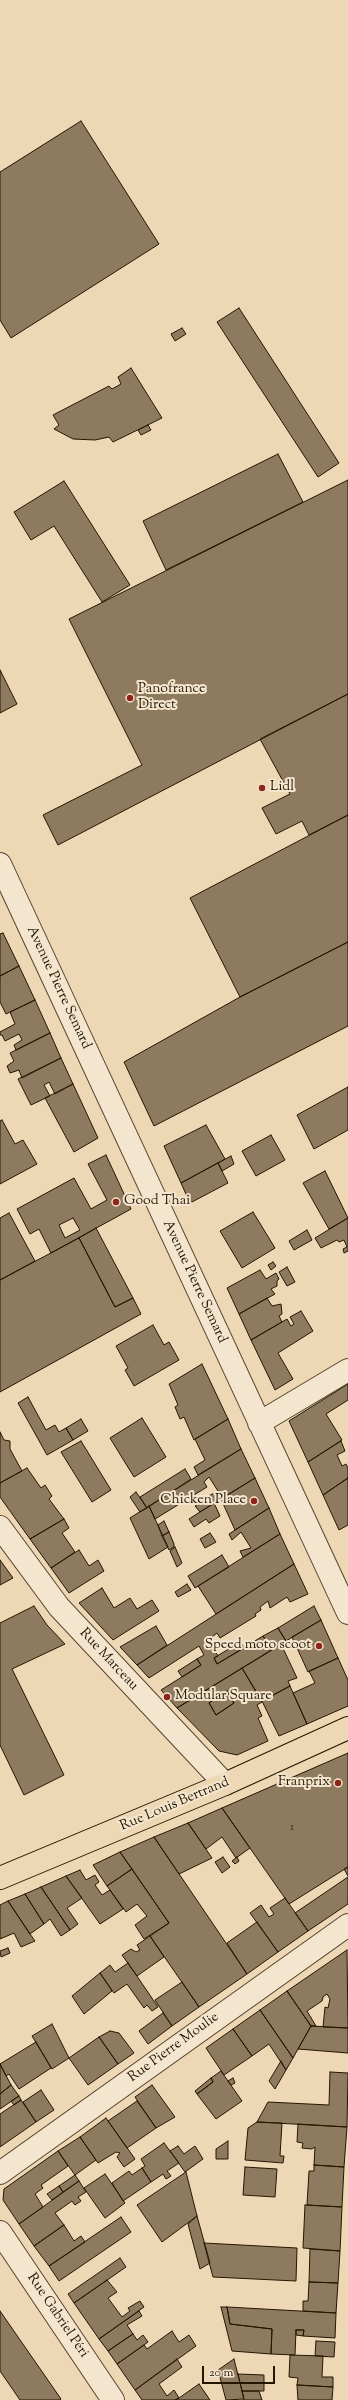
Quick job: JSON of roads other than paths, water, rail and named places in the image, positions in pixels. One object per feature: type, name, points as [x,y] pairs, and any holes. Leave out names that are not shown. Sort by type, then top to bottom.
[{"type":"main road","name":"Rue Louis Bertrand","points":[[0,1878],[225,1784],[348,1728]]},
{"type":"street","name":"Avenue Pierre Semard","points":[[0,864],[348,1613]]},
{"type":"street","points":[[259,1422],[348,1370]]},
{"type":"street","name":"Rue Marceau","points":[[0,1527],[59,1607],[225,1784]]},
{"type":"street","name":"Rue Pierre Moulie","points":[[0,2173],[348,1926]]},
{"type":"street","name":"Rue Gabriel Péri","points":[[0,2232],[113,2400]]},
{"type":"place","name":"Panofrance Direct","points":[[130,698]]},
{"type":"place","name":"Lidl","points":[[262,788]]},
{"type":"place","name":"Good Thai","points":[[116,1202]]},
{"type":"place","name":"Chicken Place","points":[[254,1501]]},
{"type":"place","name":"Speed moto scoot","points":[[319,1646]]},
{"type":"place","name":"Modular Square","points":[[167,1697]]},
{"type":"place","name":"Franprix","points":[[338,1783]]}]
